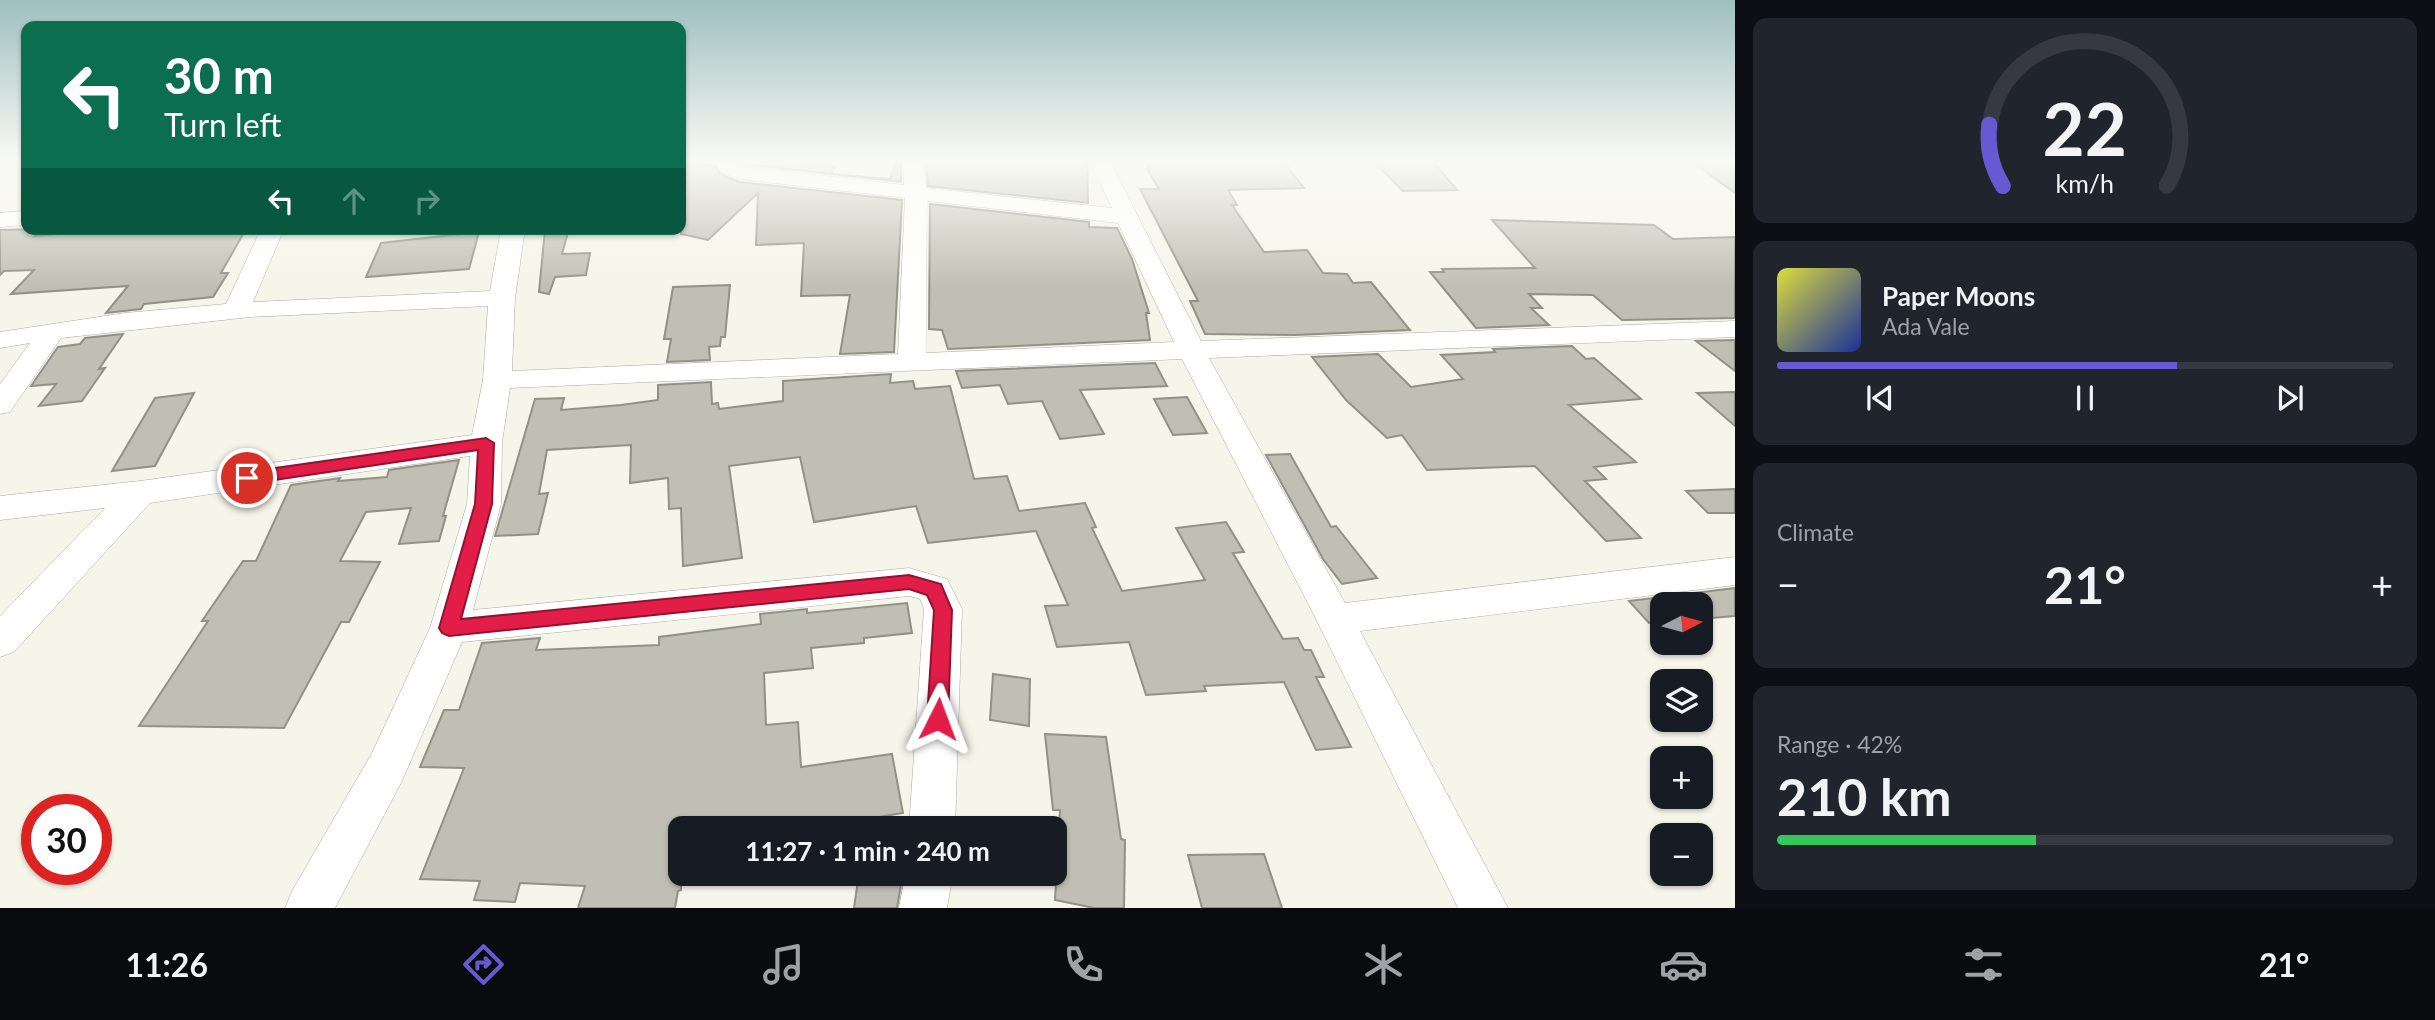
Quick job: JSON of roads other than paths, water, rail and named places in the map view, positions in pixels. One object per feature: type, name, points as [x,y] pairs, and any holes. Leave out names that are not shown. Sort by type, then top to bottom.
[{"type":"street","points":[[912,364],[916,203]]},
{"type":"street","points":[[997,203],[1128,217]]},
{"type":"street","points":[[1121,203],[1191,350],[1335,619],[1484,908]]},
{"type":"street","points":[[0,220],[21,218]]},
{"type":"street","points":[[237,309],[270,235]]},
{"type":"street","points":[[309,908],[387,766],[449,628],[484,504],[486,443],[497,380],[502,298],[512,235]]},
{"type":"street","points":[[0,340],[126,319],[237,309],[502,298]]},
{"type":"street","points":[[497,380],[1191,350],[1600,336],[1735,328]]},
{"type":"street","points":[[0,405],[52,330]]},
{"type":"street","points":[[0,508],[141,493],[486,443]]},
{"type":"street","points":[[0,641],[141,493]]},
{"type":"street","points":[[1335,619],[1735,571]]},
{"type":"street","points":[[449,628],[909,582],[934,589],[943,610],[933,816]]},
{"type":"street","points":[[923,908],[927,886]]}]
